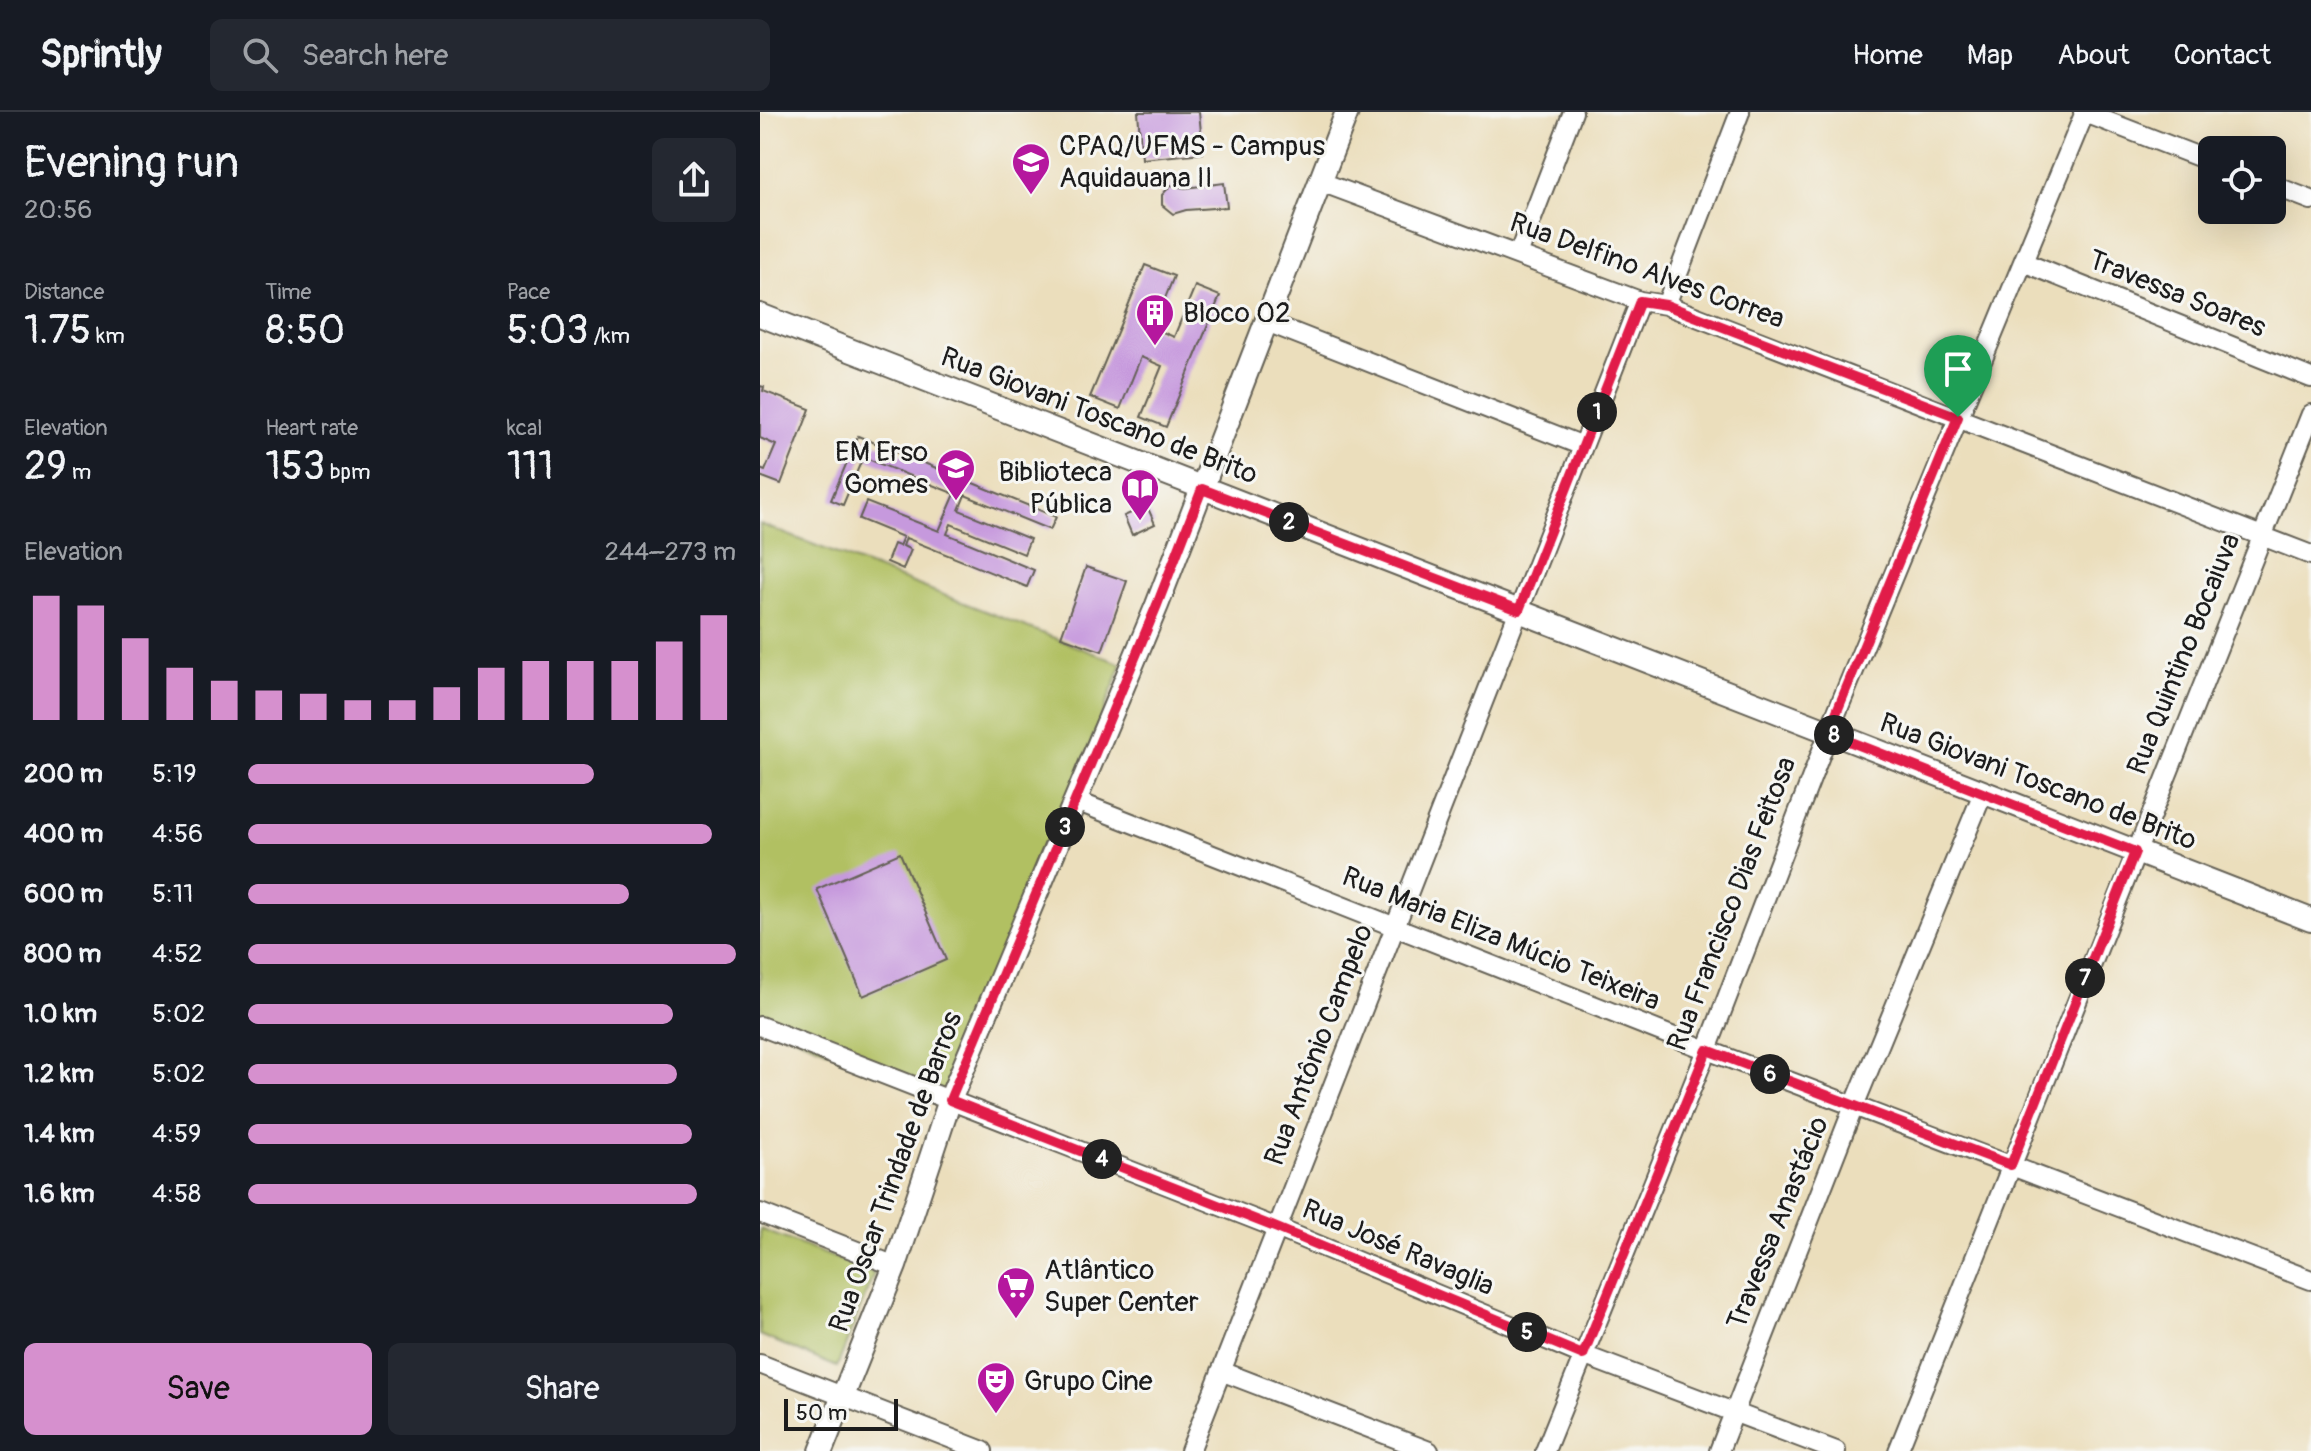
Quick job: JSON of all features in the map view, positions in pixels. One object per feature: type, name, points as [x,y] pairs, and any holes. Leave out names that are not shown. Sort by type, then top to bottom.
[{"type":"main road","name":"Rua Oscar Trindade de Barros","points":[[821,1451],[895,1266],[950,1100],[1167,579],[1347,112]]},
{"type":"main road","name":"Rua Giovani Toscano de Brito","points":[[760,315],[2311,920]]},
{"type":"street","points":[[1518,255],[1573,112]]},
{"type":"street","points":[[1666,305],[1740,112]]},
{"type":"street","points":[[2084,112],[2198,157]]},
{"type":"street","name":"Rua Francisco Dias Feitosa","points":[[1545,1451],[1707,1050],[1828,733],[2084,112]]},
{"type":"street","name":"Rua Delfino Alves Correa","points":[[1321,182],[1640,301],[1666,305],[2311,555]]},
{"type":"street","points":[[2286,190],[2311,200]]},
{"type":"street","name":"Travessa Soares","points":[[2023,262],[2311,378]]},
{"type":"street","name":"Rua Antônio Campelo","points":[[1190,1451],[1640,301]]},
{"type":"street","points":[[1267,322],[1583,446]]},
{"type":"street","name":"Rua Quintino Bocaiuva","points":[[1898,1451],[2311,414]]},
{"type":"street","name":"Travessa Anastácio","points":[[1719,1451],[1854,1106],[1983,793]]},
{"type":"street","name":"Rua Maria Eliza Múcio Teixeira","points":[[1076,801],[1707,1050],[2311,1280]]},
{"type":"street","name":"Rua José Ravaglia","points":[[760,1026],[1277,1228],[1583,1355],[1836,1451]]},
{"type":"street","points":[[760,1213],[895,1266]]},
{"type":"street","points":[[760,1364],[983,1451]]},
{"type":"street","points":[[1221,1371],[1429,1451]]},
{"type":"green space","points":[[760,524],[1122,664],[950,1100],[760,1023]]},
{"type":"green space","points":[[760,1229],[874,1273],[837,1367],[760,1335]]},
{"type":"building","points":[[1138,112],[1199,112],[1203,153],[1142,159]]},
{"type":"building","points":[[1224,183],[1227,207],[1173,214],[1162,205],[1162,195],[1171,185],[1185,188]]},
{"type":"building","name":"Bloco 02","points":[[1145,265],[1174,276],[1153,328],[1174,337],[1195,286],[1220,296],[1166,427],[1141,417],[1162,366],[1141,357],[1120,409],[1090,397]]},
{"type":"building","points":[[760,386],[764,387],[763,391],[810,409],[781,484],[760,476],[760,469],[765,471],[776,445],[760,438]]},
{"type":"building","points":[[858,436],[1056,517],[1050,530],[965,495],[959,510],[1030,539],[1024,554],[951,524],[947,534],[1034,570],[1027,587],[906,538],[903,546],[911,550],[903,569],[887,562],[894,544],[899,546],[903,537],[859,519],[866,502],[939,531],[955,494],[863,457],[843,505],[831,500]]},
{"type":"building","points":[[1147,506],[1155,524],[1132,535],[1124,516]]},
{"type":"building","points":[[1086,567],[1127,581],[1102,651],[1061,637]]},
{"type":"building","points":[[900,853],[946,960],[863,996],[817,889]]},
{"type":"place","name":"CPAQ/UFMS - Campus Aquidauana II","points":[[1031,196]]},
{"type":"place","name":"Bloco 02","points":[[1155,347]]},
{"type":"place","name":"EM Erso Gomes","points":[[956,502]]},
{"type":"place","name":"Biblioteca Pública","points":[[1140,522]]},
{"type":"place","name":"Atlântico Super Center","points":[[1016,1320]]},
{"type":"place","name":"Grupo Cine","points":[[996,1415]]},
{"type":"route","points":[[1640,301],[1666,305],[1958,417],[1828,733],[2135,852],[2011,1165],[1707,1050],[1583,1355],[1277,1228],[950,1100],[1157,605],[1202,489],[1519,610],[1640,301]]}]
